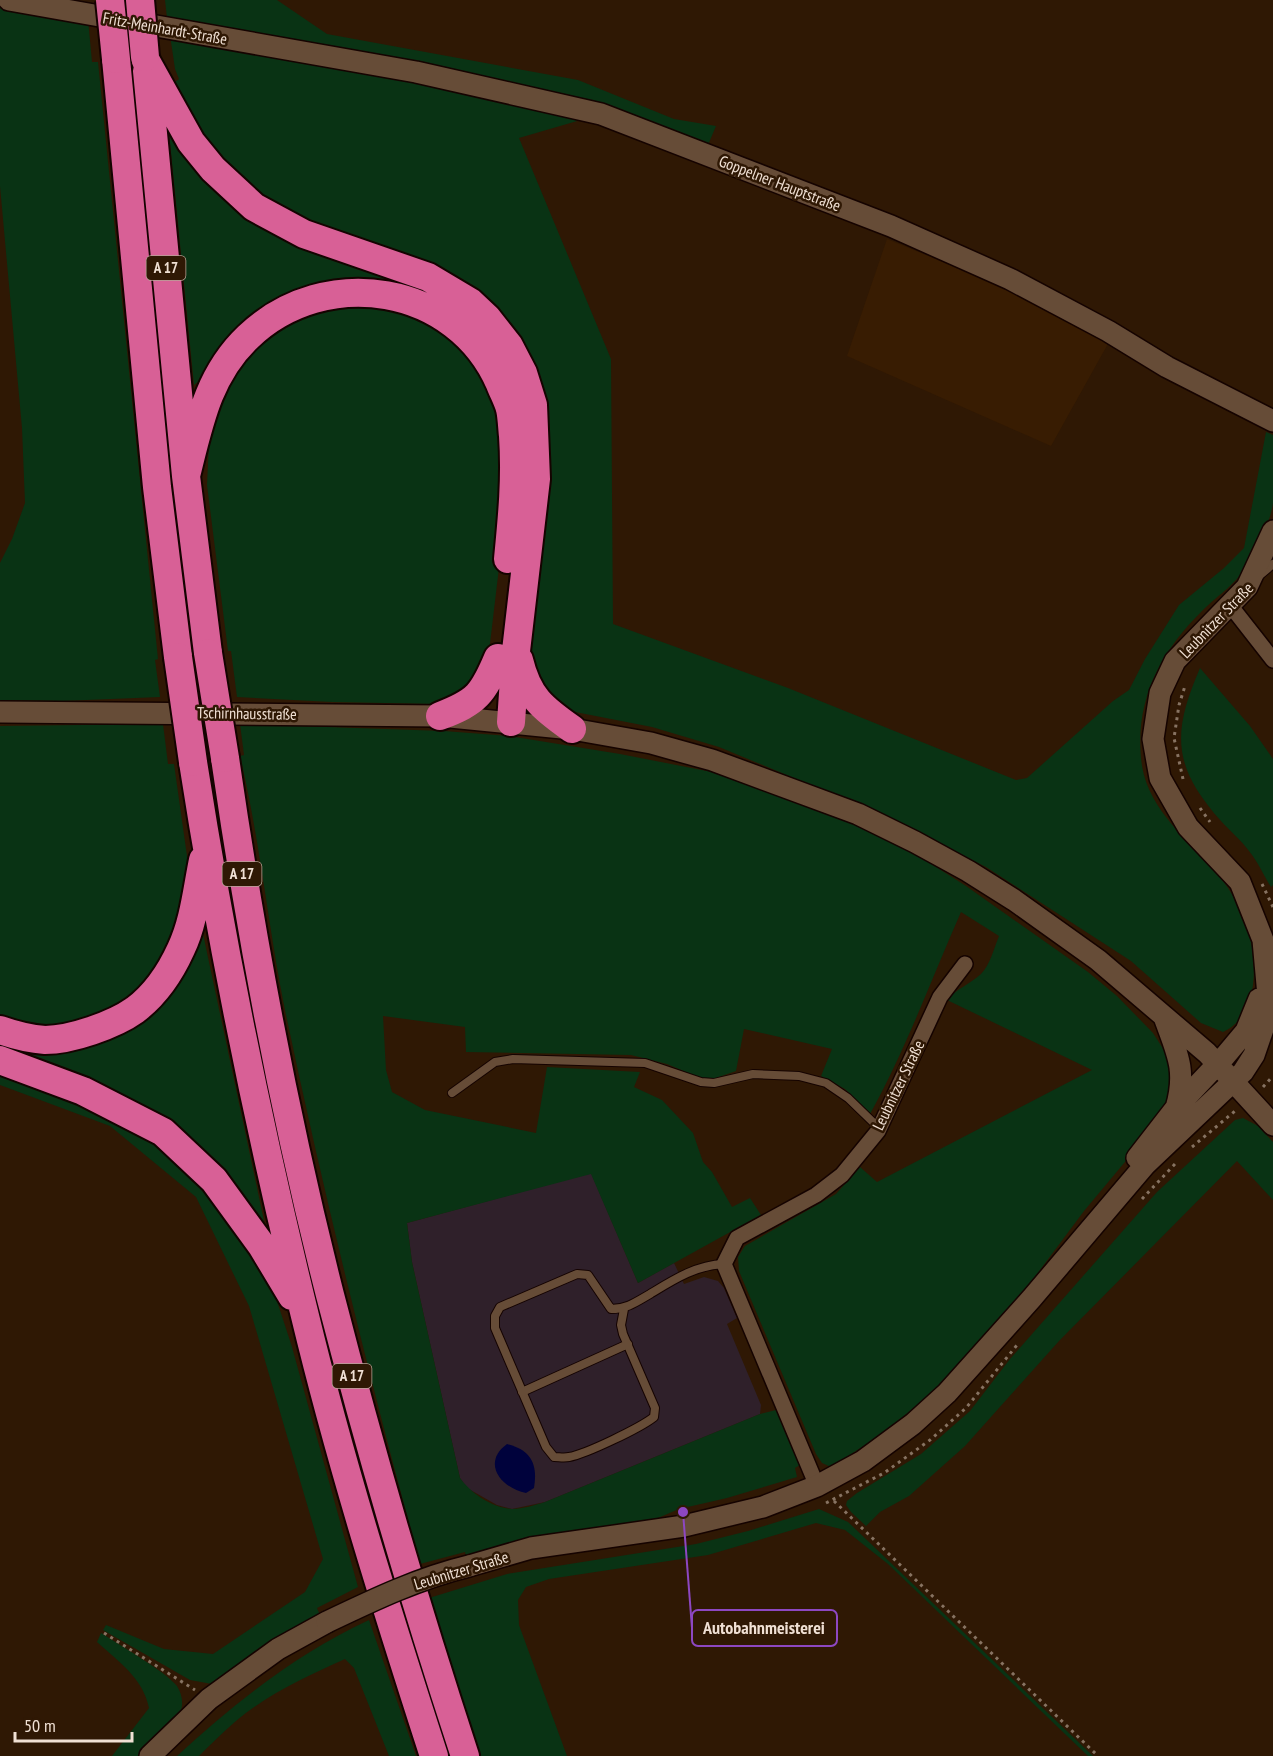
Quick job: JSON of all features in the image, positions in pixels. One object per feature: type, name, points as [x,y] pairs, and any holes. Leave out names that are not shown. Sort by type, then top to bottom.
[{"type":"highway","name":"A 17","points":[[110,0],[157,487],[178,657],[206,846],[263,1137],[306,1319],[360,1517],[434,1756]]},
{"type":"highway","name":"A 17","points":[[140,0],[186,476],[208,653],[241,871],[293,1138],[330,1294],[389,1515],[465,1756]]},
{"type":"highway","points":[[146,59],[191,142],[213,169],[254,207],[304,234],[428,276],[470,302],[487,318],[509,346],[523,373],[533,405],[536,479],[507,654],[487,686],[465,707],[440,716]]},
{"type":"highway","points":[[186,476],[204,405],[228,359],[248,337],[274,316],[297,304],[325,295],[359,292],[386,294],[437,312],[466,334],[494,370],[510,409],[514,493],[502,722]]},
{"type":"highway","points":[[507,654],[531,694],[543,709],[572,729]]},
{"type":"highway","points":[[0,1030],[14,1035],[45,1040],[72,1036],[108,1024],[135,1010],[164,980],[182,948],[188,931],[206,846]]},
{"type":"highway","points":[[0,1060],[83,1091],[163,1132],[214,1180],[262,1246],[306,1319]]},
{"type":"street","name":"Fritz-Meinhardt-Straße","points":[[9,0],[251,44]]},
{"type":"street","name":"Goppelner Hauptstraße","points":[[251,44],[416,72],[601,114],[891,226],[1010,279],[1108,331],[1167,367],[1273,421]]},
{"type":"street","points":[[1247,587],[1273,531]]},
{"type":"street","name":"Leubnitzer Straße","points":[[1247,587],[1176,661],[1160,693],[1153,739],[1160,778],[1188,827],[1240,882],[1263,940],[1266,969]]},
{"type":"street","points":[[1230,604],[1273,660]]},
{"type":"street","name":"Tschirnhausstraße","points":[[0,712],[440,716],[572,729],[651,743],[712,760],[858,814],[968,871],[1098,960],[1217,1064],[1273,1125]]},
{"type":"street","name":"Leubnitzer Straße","points":[[724,1264],[737,1238],[816,1195],[842,1175],[879,1128],[940,997],[965,964]]},
{"type":"street","points":[[1032,1298],[1066,1242],[1176,1109],[1246,1031],[1262,993],[1266,969]]},
{"type":"street","points":[[1032,1298],[1145,1165],[1234,1082],[1254,1055],[1263,1029],[1268,996],[1266,969]]},
{"type":"street","points":[[1164,1017],[1181,1064],[1182,1090],[1176,1109]]},
{"type":"street","points":[[724,1264],[820,1495]]},
{"type":"street","name":"Leubnitzer Straße","points":[[150,1756],[209,1699],[278,1649],[327,1622],[405,1587],[445,1572],[531,1548],[709,1521],[820,1495],[913,1424],[947,1393],[1032,1298]]},
{"type":"lane","name":"Leubnitzer Straße","points":[[1247,587],[1273,564]]},
{"type":"lane","points":[[452,1093],[495,1062],[513,1059],[645,1064],[670,1070],[701,1082],[714,1083],[753,1074],[799,1076],[826,1083],[848,1098],[879,1128]]},
{"type":"lane","points":[[624,1309],[621,1325],[655,1408],[654,1417],[645,1425],[568,1458],[554,1456],[546,1447],[495,1328],[495,1316],[500,1307],[577,1274],[588,1275],[611,1309],[624,1309],[680,1276],[708,1264],[724,1264]]},
{"type":"lane","points":[[522,1392],[628,1344]]},
{"type":"path","points":[[1185,787],[1174,738],[1179,705],[1188,677]]},
{"type":"path","points":[[1197,803],[1215,827]]},
{"type":"path","points":[[1261,882],[1273,907]]},
{"type":"path","points":[[1191,1149],[1250,1099],[1273,1076]]},
{"type":"path","points":[[1142,1199],[1182,1156]]},
{"type":"path","points":[[833,1501],[884,1473],[930,1440],[966,1408],[1017,1345]]},
{"type":"path","points":[[820,1495],[833,1501]]},
{"type":"path","points":[[820,1495],[833,1501],[1098,1756]]},
{"type":"path","points":[[104,1633],[209,1699]]},
{"type":"shaded area","points":[[887,239],[1009,289],[1109,342],[1051,446],[847,356]]},
{"type":"shaded area","points":[[591,1173],[638,1283],[674,1263],[684,1284],[704,1277],[718,1281],[724,1288],[737,1318],[727,1324],[761,1405],[760,1414],[545,1502],[512,1509],[497,1505],[467,1488],[460,1478],[412,1262],[407,1223]]},
{"type":"shaded area","points":[[507,1444],[522,1450],[534,1465],[534,1488],[526,1493],[509,1486],[497,1474],[495,1459],[499,1451]]},
{"type":"green space","points":[[165,0],[277,0],[327,34],[578,80],[674,119],[716,126],[708,145],[167,18]]},
{"type":"green space","points":[[0,5],[88,19],[92,62],[98,62],[160,697],[62,701],[0,700],[0,563],[12,539],[25,503],[22,428],[0,186]]},
{"type":"green space","points":[[170,35],[529,104],[584,119],[519,138],[611,359],[613,624],[788,688],[1016,780],[1027,778],[1113,701],[1129,690],[1145,659],[1179,605],[1224,568],[1244,548],[1266,432],[1273,435],[1273,503],[1270,518],[1249,562],[1239,577],[1187,627],[1162,662],[1152,681],[1146,701],[1140,743],[1142,766],[1153,797],[1172,824],[1226,884],[1241,911],[1251,940],[1254,970],[1250,1000],[1240,1019],[1223,1032],[1201,1023],[1131,961],[986,867],[864,807],[719,747],[652,727],[570,711],[531,680],[503,326],[257,199],[217,163],[183,109],[175,82],[179,79],[175,69]]},
{"type":"green space","points":[[168,123],[205,172],[417,278],[474,329],[325,286],[194,385]]},
{"type":"green space","points":[[326,304],[397,305],[460,341],[505,418],[507,500],[487,669],[480,684],[437,704],[237,697],[231,651],[228,651],[207,485],[209,442],[225,385],[237,366],[279,325]]},
{"type":"green space","points":[[1200,668],[1250,726],[1273,759],[1273,885],[1271,887],[1243,843],[1205,801],[1185,766],[1181,730],[1191,691]]},
{"type":"green space","points":[[163,724],[168,764],[174,764],[187,856],[186,911],[178,938],[133,1002],[68,1030],[0,1023],[0,726]]},
{"type":"green space","points":[[240,724],[444,731],[509,736],[620,754],[712,772],[854,824],[911,851],[966,886],[1088,972],[1117,996],[1153,1033],[1169,1058],[1173,1078],[1165,1114],[1084,1211],[1031,1282],[939,1386],[884,1433],[831,1467],[822,1463],[816,1454],[739,1271],[738,1257],[745,1246],[836,1194],[860,1167],[877,1182],[1092,1070],[947,1000],[981,974],[999,936],[961,912],[907,1039],[870,1114],[845,1089],[821,1076],[832,1049],[744,1029],[736,1071],[707,1081],[667,1064],[631,1055],[466,1052],[465,1027],[383,1016],[386,1070],[392,1092],[425,1110],[536,1133],[547,1067],[640,1072],[634,1087],[662,1100],[693,1133],[703,1162],[712,1172],[732,1207],[750,1198],[761,1215],[638,1283],[591,1174],[407,1223],[412,1262],[460,1478],[465,1484],[483,1499],[497,1506],[512,1509],[529,1507],[760,1414],[776,1410],[800,1465],[795,1468],[797,1477],[727,1498],[679,1509],[639,1526],[466,1556],[465,1552],[420,1564],[348,1288],[285,1010],[253,819],[240,756],[244,755]]},
{"type":"green space","points":[[199,915],[267,1235],[188,1144],[0,1053],[0,1039],[105,1034]]},
{"type":"green space","points":[[0,1069],[121,1117],[194,1170],[256,1253],[277,1301],[292,1347],[358,1587],[317,1608],[320,1615],[212,1684],[190,1680],[103,1630],[106,1625],[164,1649],[213,1654],[305,1592],[323,1559],[249,1306],[196,1197],[110,1126],[0,1085]]},
{"type":"green space","points":[[1243,1118],[1258,1126],[1273,1142],[1273,1200],[1237,1161],[1059,1341],[965,1446],[909,1496],[880,1512],[866,1526],[851,1512],[846,1505],[847,1501],[921,1454],[970,1411],[1010,1359],[1157,1192],[1235,1120]]},
{"type":"green space","points":[[819,1509],[848,1522],[1093,1756],[1088,1756],[888,1564],[845,1530],[816,1523],[708,1555],[549,1579],[526,1587],[518,1600],[519,1625],[567,1756],[481,1756],[429,1598],[507,1574],[696,1544]]},
{"type":"green space","points":[[369,1620],[416,1756],[389,1756],[354,1668],[345,1659],[261,1702],[236,1721],[199,1756],[177,1756],[244,1698],[292,1664],[342,1633]]},
{"type":"green space","points":[[101,1633],[163,1673],[177,1686],[181,1696],[180,1713],[139,1756],[112,1756],[149,1708],[136,1679],[97,1642]]},
{"type":"place","name":"Autobahnmeisterei","points":[[683,1512]]}]
